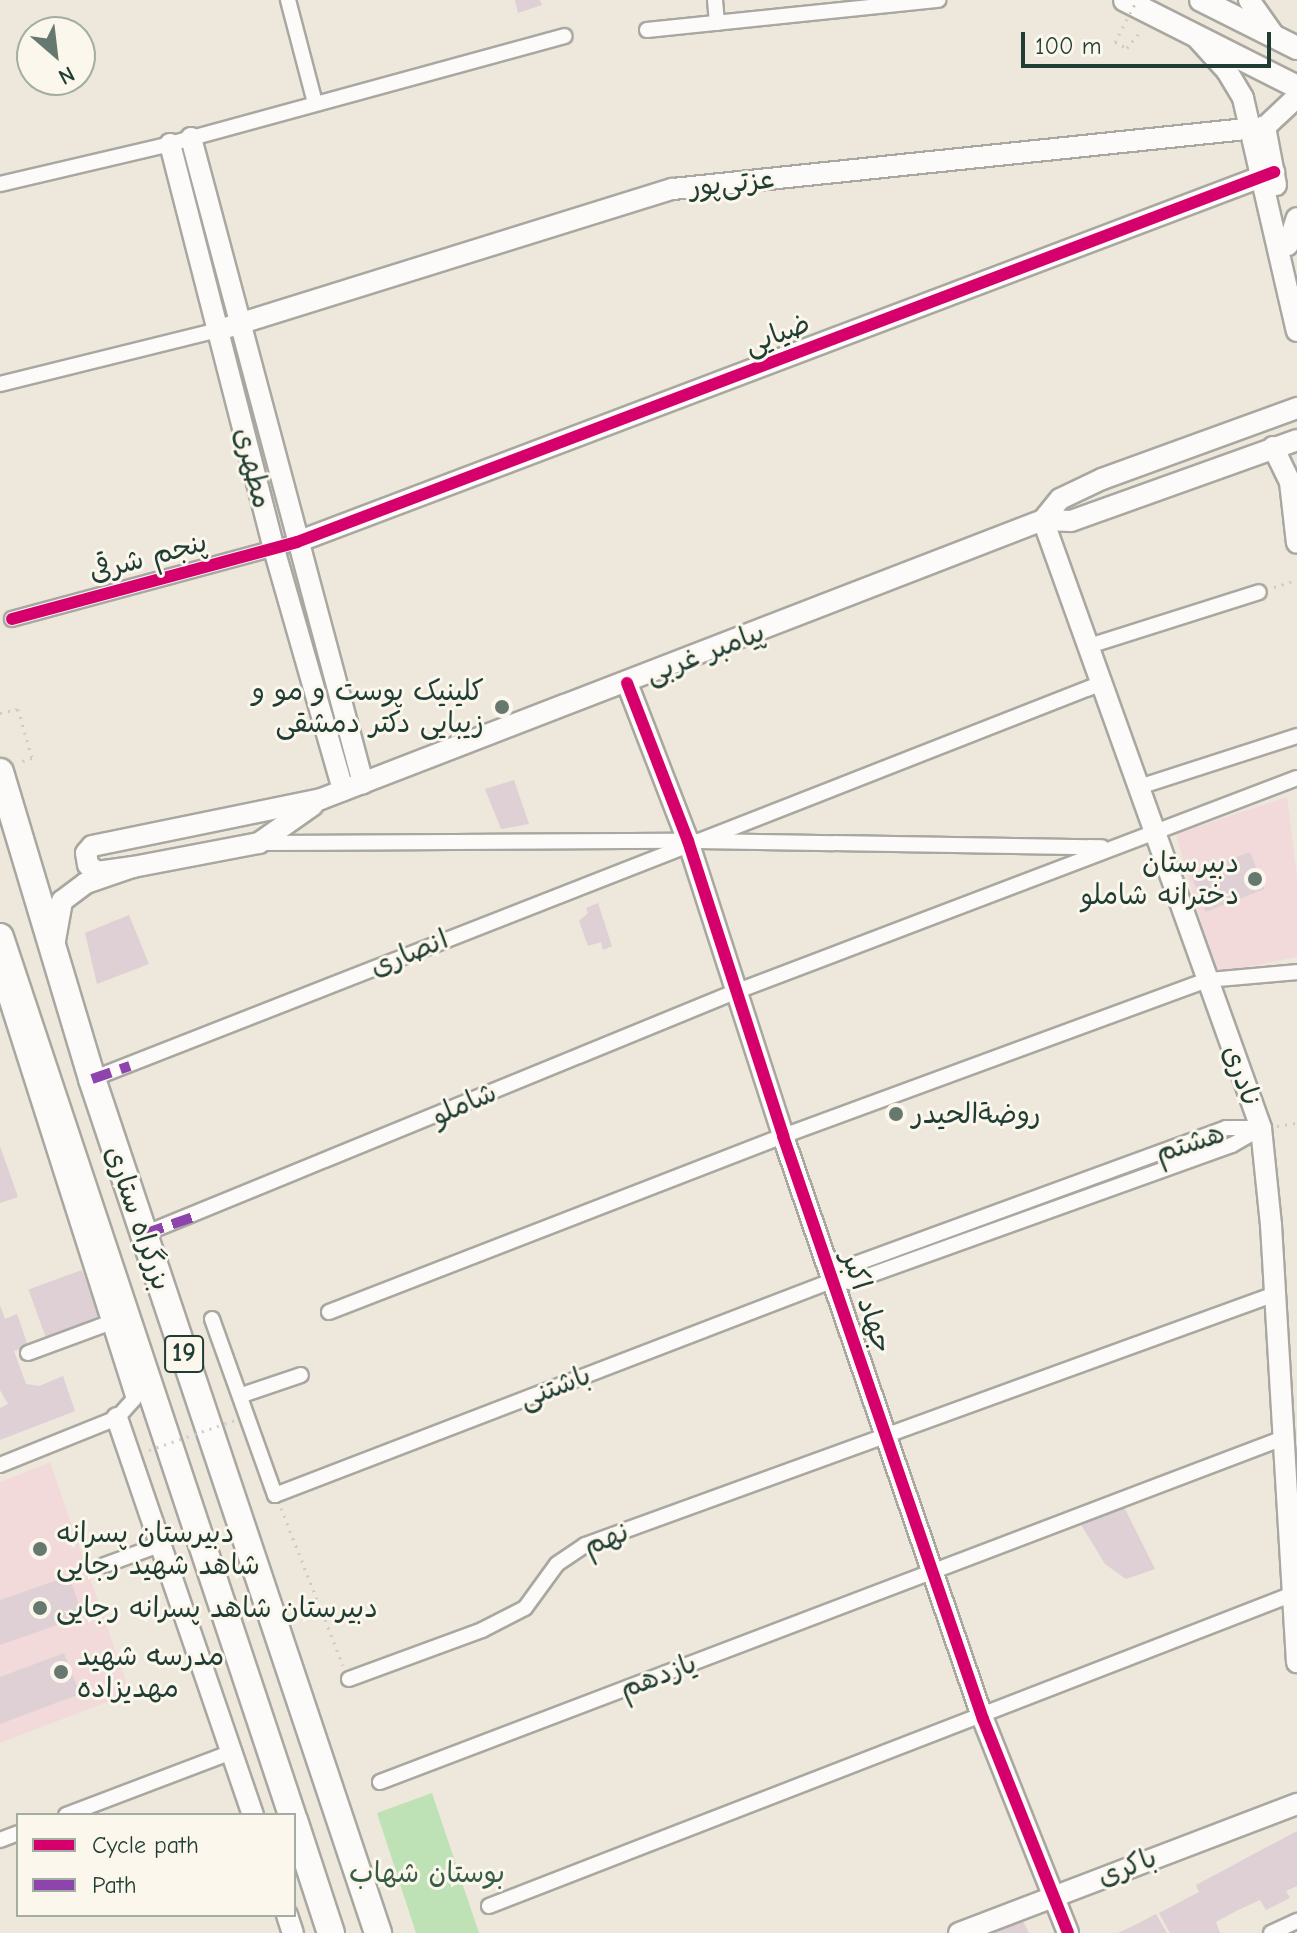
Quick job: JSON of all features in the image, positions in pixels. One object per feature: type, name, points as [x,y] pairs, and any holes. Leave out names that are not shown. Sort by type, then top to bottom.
[{"type":"highway","name":"بزرگراه ستاری","points":[[0,772],[92,1079],[378,1933]]},
{"type":"highway","name":"بزرگراه ستاری","points":[[3,945],[291,1813]]},
{"type":"highway","name":"بزرگراه ستاری","points":[[296,1827],[331,1933]]},
{"type":"main road","points":[[1125,0],[1297,87]]},
{"type":"main road","points":[[1201,0],[1297,48]]},
{"type":"street","points":[[288,0],[315,103]]},
{"type":"street","points":[[715,0],[717,23]]},
{"type":"street","points":[[647,30],[938,0]]},
{"type":"street","points":[[1249,0],[1275,37]]},
{"type":"street","points":[[0,184],[170,144],[564,36]]},
{"type":"street","points":[[1198,39],[1227,71],[1257,128],[1297,331]]},
{"type":"street","points":[[1257,128],[1297,97]]},
{"type":"street","name":"عزتی‌پور","points":[[219,330],[673,189],[1257,128]]},
{"type":"street","name":"مطهری","points":[[191,138],[243,324],[353,786]]},
{"type":"street","name":"مطهری","points":[[170,144],[274,549],[353,786]]},
{"type":"street","points":[[1267,174],[1297,275]]},
{"type":"street","name":"ضیایی","points":[[297,542],[1267,174]]},
{"type":"street","points":[[1288,245],[1297,218]]},
{"type":"street","points":[[0,384],[219,330]]},
{"type":"street","name":"پیامبر غربی","points":[[1043,520],[1060,499],[1102,479],[1297,408]]},
{"type":"street","name":"پیامبر غربی","points":[[321,799],[259,843],[97,872],[88,865],[86,853],[92,846],[321,799],[1043,520],[1071,521],[1297,440]]},
{"type":"street","points":[[1273,447],[1290,482],[1297,543]]},
{"type":"street","name":"نادری","points":[[1043,520],[1261,1128],[1275,1294],[1290,1409],[1283,1438],[1297,1662]]},
{"type":"street","name":"پنجم شرقی","points":[[12,619],[297,542]]},
{"type":"street","points":[[1089,646],[1259,592]]},
{"type":"street","name":"جهاد اکبر","points":[[627,683],[688,841],[783,1136],[935,1570],[983,1719],[1050,1897],[1068,1933]]},
{"type":"street","name":"انصاری","points":[[92,1079],[688,841],[1102,683]]},
{"type":"street","points":[[1139,787],[1297,736]]},
{"type":"street","name":"شاملو","points":[[144,1234],[193,1217],[735,992],[1297,778]]},
{"type":"street","points":[[259,843],[688,841],[1110,847]]},
{"type":"street","name":"پیامبر غربی","points":[[53,950],[62,901],[71,892],[133,867]]},
{"type":"street","points":[[1,1465],[117,1418],[134,1399],[5,995],[3,945]]},
{"type":"street","points":[[329,1312],[783,1136],[1208,980],[1297,972]]},
{"type":"street","name":"هشتم","points":[[834,1280],[851,1282],[1232,1145],[1261,1128]]},
{"type":"street","name":"باشتنی","points":[[275,1495],[834,1280]]},
{"type":"street","name":"نهم","points":[[349,1679],[482,1630],[525,1608],[557,1564],[585,1545],[1275,1294]]},
{"type":"street","points":[[212,1319],[242,1395],[275,1495]]},
{"type":"street","points":[[28,1353],[109,1323]]},
{"type":"street","points":[[242,1395],[301,1375]]},
{"type":"street","points":[[117,1418],[252,1813]]},
{"type":"street","name":"یازدهم","points":[[380,1782],[1283,1438]]},
{"type":"street","points":[[105,1565],[162,1544]]},
{"type":"street","points":[[489,1906],[983,1719],[1293,1594]]},
{"type":"street","points":[[71,1813],[232,1752]]},
{"type":"street","name":"باکری","points":[[959,1933],[1297,1804]]},
{"type":"street","points":[[1271,1933],[1297,1921]]},
{"type":"path","points":[[1137,0],[1115,42],[1127,48],[1154,16]]},
{"type":"path","points":[[1259,592],[1297,580]]},
{"type":"path","points":[[0,713],[18,709],[32,758]]},
{"type":"path","points":[[149,1450],[238,1419]]},
{"type":"path","points":[[275,1495],[349,1679]]},
{"type":"shaded area","points":[[1287,797],[1297,877],[1297,957],[1215,973],[1176,834]]},
{"type":"shaded area","points":[[50,1462],[130,1693],[0,1743],[0,1482]]},
{"type":"green space","name":"بوستان شهاب","points":[[432,1793],[479,1933],[416,1933],[377,1813]]},
{"type":"building","points":[[515,0],[540,0],[542,5],[518,13]]},
{"type":"building","points":[[514,780],[529,824],[501,829],[485,789]]},
{"type":"building","points":[[1250,852],[1264,889],[1206,912],[1191,875]]},
{"type":"building","points":[[598,903],[612,946],[603,950],[601,942],[588,946],[579,921],[588,913],[586,908]]},
{"type":"building","points":[[129,915],[149,964],[97,984],[85,933]]},
{"type":"building","points":[[0,1146],[18,1197],[0,1203]]},
{"type":"building","points":[[82,1270],[99,1318],[46,1337],[28,1289]]},
{"type":"building","points":[[0,1305],[5,1319],[17,1314],[28,1346],[14,1351],[26,1384],[39,1386],[63,1376],[75,1411],[0,1440],[0,1408],[8,1404],[0,1390]]},
{"type":"building","points":[[1124,1507],[1155,1569],[1126,1579],[1105,1564],[1080,1523]]},
{"type":"building","name":"دبیرستان شاهد پسرانه رجایی","points":[[69,1576],[83,1616],[0,1645],[0,1600]]},
{"type":"building","points":[[64,1653],[80,1694],[0,1724],[0,1677]]},
{"type":"building","points":[[1297,1831],[1297,1886],[1286,1891],[1290,1898],[1266,1910],[1260,1900],[1236,1911],[1216,1922],[1220,1933],[1170,1933],[1159,1913],[1199,1892],[1196,1885]]},
{"type":"building","points":[[1156,1914],[1167,1933],[1118,1933],[1133,1926]]},
{"type":"building","points":[[1022,1919],[1029,1933],[995,1933]]},
{"type":"marked path","points":[[92,1079],[130,1066]]},
{"type":"marked path","points":[[144,1234],[193,1217]]},
{"type":"cycle path","points":[[12,619],[297,542],[1274,172]]},
{"type":"cycle path","points":[[627,683],[688,841],[783,1136],[983,1719],[1068,1933]]},
{"type":"place","name":"کلینیک پوست و مو و زیبایی دکتر دمشقی","points":[[502,707]]},
{"type":"place","name":"دبیرستان دخترانه شاملو","points":[[1255,879]]},
{"type":"place","name":"روضةالحیدر","points":[[896,1114]]},
{"type":"place","name":"دبیرستان پسرانه شاهد شهید رجایی","points":[[40,1549]]},
{"type":"place","name":"دبیرستان شاهد پسرانه رجایی","points":[[40,1608]]},
{"type":"place","name":"مدرسه شهيد مهديزاده","points":[[61,1672]]}]
